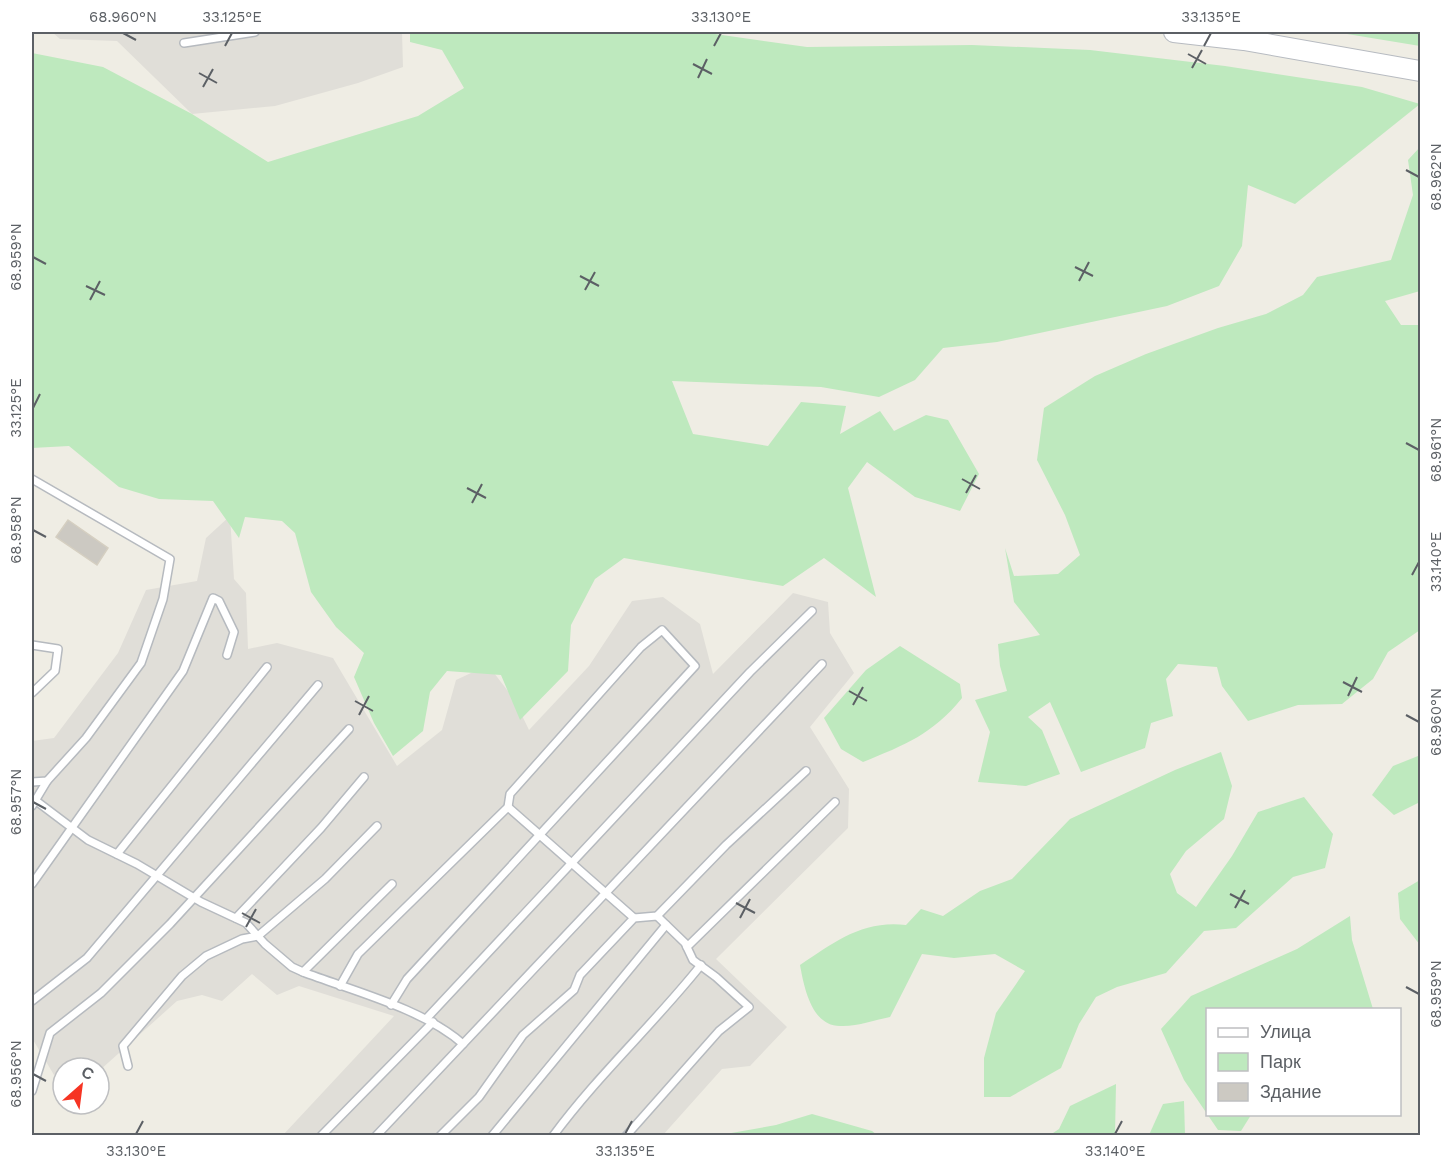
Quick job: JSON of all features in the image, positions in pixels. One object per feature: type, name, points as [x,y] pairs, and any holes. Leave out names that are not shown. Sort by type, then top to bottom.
[{"type":"main road","points":[[1174,32],[1244,40],[1420,71]]},
{"type":"lane","points":[[184,43],[255,32]]},
{"type":"lane","points":[[32,479],[170,559],[163,598],[141,663],[86,738],[47,781],[33,803],[88,840],[194,898],[246,922],[292,967],[430,1020],[463,1044]]},
{"type":"lane","points":[[32,884],[183,671],[213,598],[219,601],[234,632],[227,655]]},
{"type":"lane","points":[[321,1136],[750,672],[812,611]]},
{"type":"lane","points":[[340,986],[358,954],[508,807],[510,794],[641,647],[662,630],[695,666],[407,979],[391,1005]]},
{"type":"lane","points":[[32,645],[58,649],[55,671],[32,693]]},
{"type":"lane","points":[[376,1136],[822,664]]},
{"type":"lane","points":[[117,854],[267,667]]},
{"type":"lane","points":[[32,1001],[87,958],[318,685]]},
{"type":"lane","points":[[32,1091],[50,1033],[101,993],[194,898],[349,729]]},
{"type":"lane","points":[[440,1136],[479,1097],[523,1035],[574,990],[580,975],[634,918],[657,916],[726,845],[806,771]]},
{"type":"lane","points":[[237,918],[321,828],[364,777]]},
{"type":"lane","points":[[32,782],[47,781]]},
{"type":"lane","points":[[687,947],[835,802]]},
{"type":"lane","points":[[508,807],[571,865],[634,918]]},
{"type":"lane","points":[[128,1066],[123,1046],[182,976],[206,956],[242,939],[258,936],[325,879],[377,826]]},
{"type":"lane","points":[[303,972],[392,884]]},
{"type":"lane","points":[[626,1136],[719,1031],[748,1007],[693,960],[687,947],[657,916]]},
{"type":"lane","points":[[492,1136],[666,925]]},
{"type":"lane","points":[[553,1136],[609,1068],[667,1008],[701,965]]},
{"type":"shaded area","points":[[52,32],[402,32],[403,67],[358,83],[275,106],[192,114],[117,41],[60,39]]},
{"type":"shaded area","points":[[230,516],[234,579],[246,593],[248,649],[277,643],[333,658],[397,766],[442,730],[456,680],[471,673],[494,673],[514,699],[529,730],[589,666],[632,601],[663,597],[700,624],[713,674],[793,593],[828,602],[830,633],[854,673],[810,727],[849,789],[848,828],[716,959],[787,1027],[750,1066],[722,1069],[663,1135],[283,1135],[394,1016],[299,986],[277,995],[252,974],[222,1001],[202,995],[177,1001],[111,1060],[111,1056],[51,1056],[51,1070],[32,1038],[32,741],[54,738],[118,653],[146,590],[197,581],[206,538]]},
{"type":"green space","points":[[410,32],[701,32],[807,47],[972,45],[1090,50],[1225,66],[1362,87],[1420,104],[1295,204],[1248,185],[1242,246],[1219,286],[1167,306],[997,342],[943,348],[915,380],[879,397],[821,387],[672,381],[693,434],[768,446],[801,402],[846,406],[840,434],[880,411],[894,431],[926,415],[948,420],[979,474],[960,511],[915,497],[867,462],[848,488],[876,597],[824,558],[783,586],[624,558],[595,579],[571,625],[568,671],[520,720],[501,675],[447,671],[430,692],[423,731],[393,756],[374,723],[354,677],[364,653],[336,627],[311,592],[295,533],[282,521],[245,517],[239,538],[213,501],[159,499],[119,487],[69,446],[32,448],[32,53],[103,67],[192,114],[268,162],[418,116],[464,88],[442,50],[410,42]]},
{"type":"green space","points":[[1335,32],[1420,32],[1420,46]]},
{"type":"green space","points":[[1420,147],[1420,291],[1385,301],[1401,325],[1420,325],[1420,630],[1388,652],[1373,679],[1342,704],[1298,705],[1248,721],[1222,686],[1217,667],[1178,664],[1166,679],[1173,716],[1151,723],[1145,748],[1081,772],[1050,702],[1028,717],[1042,730],[1060,774],[1026,786],[978,782],[990,732],[975,700],[1007,691],[1000,666],[998,644],[1040,635],[1014,602],[1005,548],[1014,576],[1058,574],[1080,555],[1065,515],[1037,460],[1044,408],[1095,376],[1146,354],[1218,328],[1266,314],[1303,295],[1317,277],[1391,260],[1413,195],[1408,160]]},
{"type":"green space","points":[[900,646],[960,684],[962,698],[929,730],[892,750],[863,762],[841,749],[824,718],[866,670]]},
{"type":"green space","points":[[1221,752],[1232,786],[1224,819],[1186,851],[1170,874],[1177,893],[1196,907],[1232,856],[1258,812],[1304,797],[1333,834],[1325,868],[1293,877],[1236,928],[1204,931],[1166,973],[1117,987],[1096,997],[1079,1024],[1061,1068],[1010,1097],[984,1097],[984,1058],[996,1013],[1025,971],[995,954],[954,958],[922,954],[890,1017],[840,1026],[830,1024],[816,1012],[807,994],[800,965],[825,948],[862,929],[890,924],[906,925],[921,909],[943,916],[980,891],[1012,879],[1070,819],[1175,770]]},
{"type":"green space","points":[[1420,752],[1420,802],[1394,815],[1372,795],[1393,766],[1418,756]]},
{"type":"green space","points":[[1420,880],[1420,945],[1400,919],[1398,893]]},
{"type":"green space","points":[[1350,916],[1352,940],[1373,1008],[1206,1008],[1206,1112],[1184,1080],[1161,1029],[1191,996],[1297,949]]},
{"type":"green space","points":[[1116,1084],[1115,1135],[1050,1135],[1059,1129],[1070,1106]]},
{"type":"green space","points":[[1184,1101],[1185,1135],[1149,1135],[1163,1104]]},
{"type":"green space","points":[[812,1114],[872,1131],[877,1135],[720,1135],[776,1125]]},
{"type":"green space","points":[[1208,1116],[1250,1116],[1241,1131],[1218,1130]]},
{"type":"building","points":[[68,520],[108,548],[97,565],[56,537]]}]
